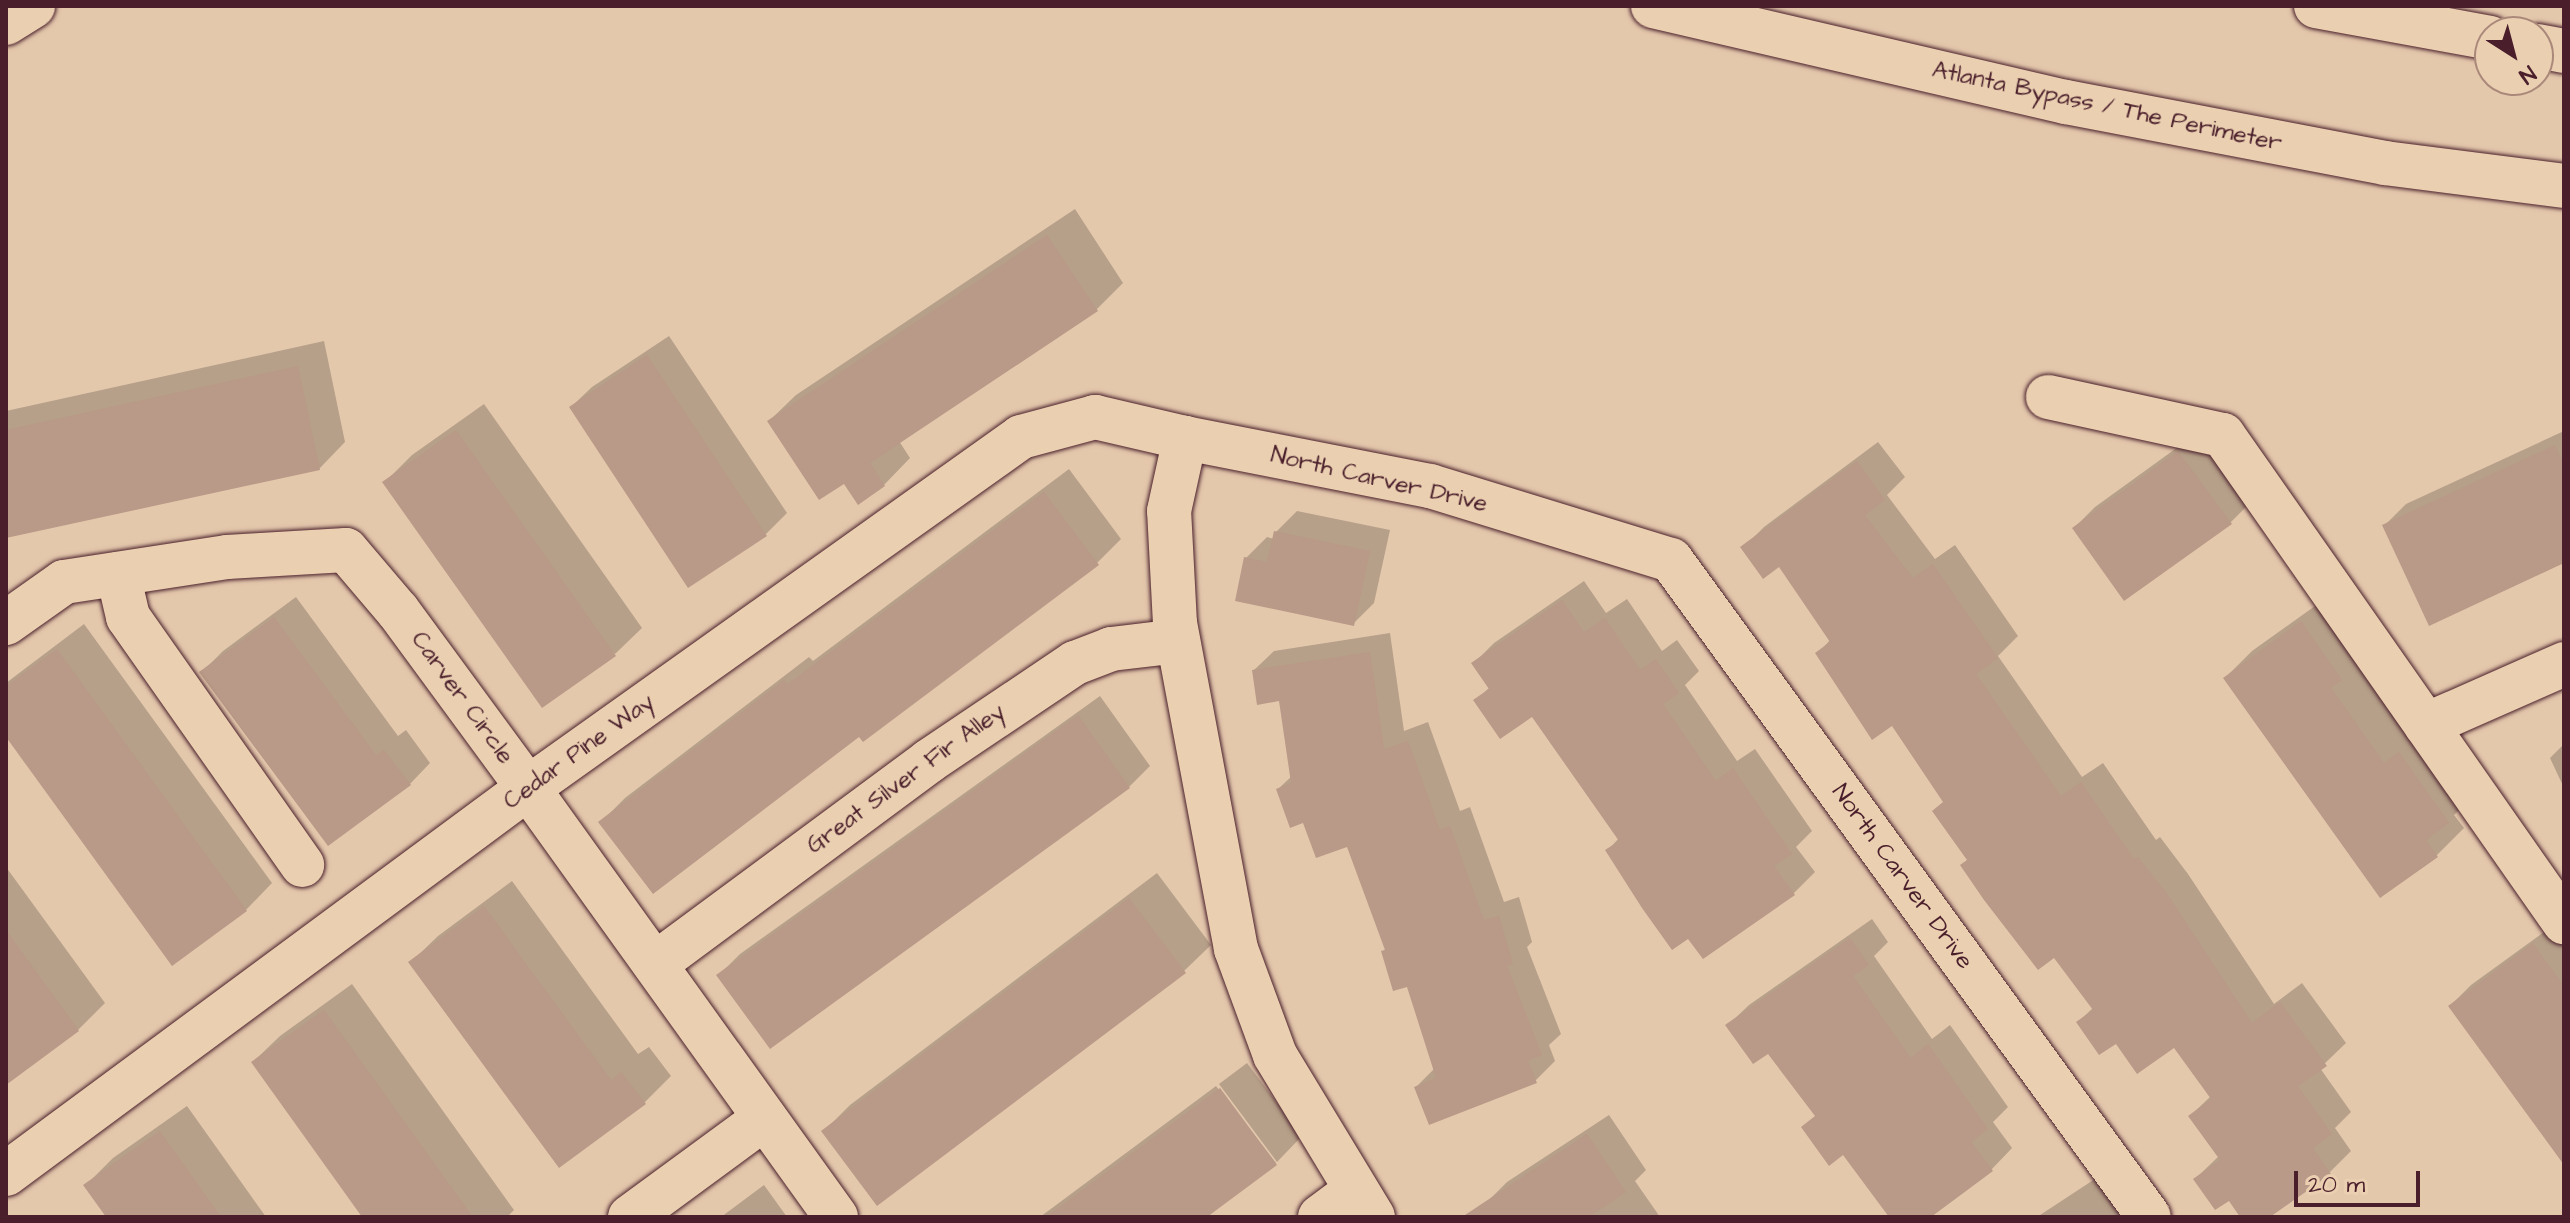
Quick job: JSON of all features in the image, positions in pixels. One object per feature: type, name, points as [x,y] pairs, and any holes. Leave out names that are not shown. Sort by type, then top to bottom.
[{"type":"main road","points":[[6,23],[33,6]]},
{"type":"main road","name":"Atlanta Bypass / The Perimeter","points":[[1653,6],[2081,105],[2385,163],[2564,186]]},
{"type":"main road","points":[[2316,6],[2474,35]]},
{"type":"main road","points":[[2048,397],[2223,435],[2564,922]]},
{"type":"main road","name":"Cedar Pine Way","points":[[6,1174],[528,788],[1021,437],[1095,417],[1185,438]]},
{"type":"main road","points":[[1185,438],[1169,511],[1178,641],[1236,949],[1275,1055],[1364,1204],[1320,1217]]},
{"type":"main road","name":"North Carver Drive","points":[[1185,438],[1430,486],[1671,560],[2149,1217]]},
{"type":"main road","name":"Carver Circle","points":[[6,623],[64,582],[227,557],[346,550],[398,611],[836,1217]]},
{"type":"main road","points":[[118,574],[128,617],[302,865]]},
{"type":"main road","name":"Great Silver Fir Alley","points":[[655,964],[929,761],[1063,670],[1111,649],[1178,641]]},
{"type":"main road","points":[[2426,725],[2564,664]]},
{"type":"main road","points":[[630,1217],[765,1118]]},
{"type":"building","points":[[1047,235],[1098,311],[870,463],[885,486],[858,505],[844,484],[819,500],[767,421]]},
{"type":"building","points":[[647,355],[767,536],[688,588],[569,407]]},
{"type":"building","points":[[298,366],[320,470],[6,538],[6,430]]},
{"type":"building","points":[[456,430],[616,656],[542,708],[382,482]]},
{"type":"building","points":[[2555,445],[2564,465],[2564,563],[2429,626],[2382,525]]},
{"type":"building","points":[[2178,451],[2232,524],[2124,601],[2072,528]]},
{"type":"building","points":[[1857,461],[1885,500],[1865,515],[1913,578],[1933,564],[1998,658],[1976,674],[2061,796],[2081,782],[2134,859],[2138,857],[2168,895],[2252,1023],[2280,1002],[2327,1066],[2298,1086],[2332,1134],[2313,1148],[2331,1174],[2270,1217],[2240,1217],[2229,1201],[2215,1210],[2193,1179],[2220,1160],[2188,1116],[2211,1099],[2174,1048],[2137,1074],[2116,1044],[2099,1055],[2076,1022],[2093,1010],[2054,958],[2038,970],[1984,900],[1960,865],[1967,860],[1932,811],[1943,802],[1892,726],[1872,740],[1815,653],[1830,642],[1779,567],[1763,579],[1740,547]]},
{"type":"building","points":[[1044,492],[1099,565],[863,742],[859,737],[653,894],[598,822],[784,680],[788,684]]},
{"type":"building","points":[[1274,531],[1370,551],[1354,626],[1235,601],[1244,557],[1267,562]]},
{"type":"building","points":[[1562,600],[1584,632],[1605,618],[1640,670],[1656,659],[1679,693],[1663,704],[1716,781],[1733,768],[1792,854],[1774,866],[1795,895],[1703,959],[1688,939],[1672,950],[1642,908],[1605,850],[1619,841],[1532,717],[1500,739],[1473,700],[1489,689],[1471,663]]},
{"type":"building","points":[[274,617],[376,755],[384,750],[411,785],[328,846],[199,672]]},
{"type":"building","points":[[2301,621],[2342,680],[2331,688],[2384,763],[2399,752],[2449,823],[2426,840],[2438,857],[2380,898],[2223,678]]},
{"type":"building","points":[[57,649],[247,911],[172,966],[6,737],[6,686]]},
{"type":"building","points":[[1370,652],[1384,749],[1408,741],[1440,830],[1450,826],[1484,920],[1499,916],[1513,964],[1507,966],[1542,1055],[1528,1061],[1537,1083],[1429,1125],[1414,1087],[1436,1078],[1407,987],[1393,991],[1381,951],[1385,950],[1347,847],[1316,858],[1303,823],[1290,828],[1276,789],[1291,783],[1279,701],[1257,705],[1252,670]]},
{"type":"building","points":[[1078,715],[1130,788],[770,1049],[716,975]]},
{"type":"building","points":[[1129,898],[1186,973],[877,1206],[821,1131]]},
{"type":"building","points":[[484,906],[611,1080],[621,1072],[646,1104],[559,1168],[408,962]]},
{"type":"building","points":[[6,930],[79,1031],[6,1085]]},
{"type":"building","points":[[1850,938],[1869,965],[1853,976],[1911,1058],[1928,1044],[1988,1129],[1971,1142],[1993,1171],[1931,1217],[1889,1217],[1843,1155],[1829,1166],[1801,1127],[1815,1116],[1768,1054],[1753,1064],[1725,1025]]},
{"type":"building","points":[[2533,943],[2564,986],[2564,1165],[2448,1006]]},
{"type":"building","points":[[324,1010],[473,1217],[362,1217],[251,1062]]},
{"type":"building","points":[[1220,1088],[1277,1165],[1207,1217],[1046,1217]]},
{"type":"building","points":[[160,1131],[221,1217],[106,1217],[83,1185]]},
{"type":"building","points":[[1587,1134],[1626,1192],[1589,1217],[1462,1217]]}]
